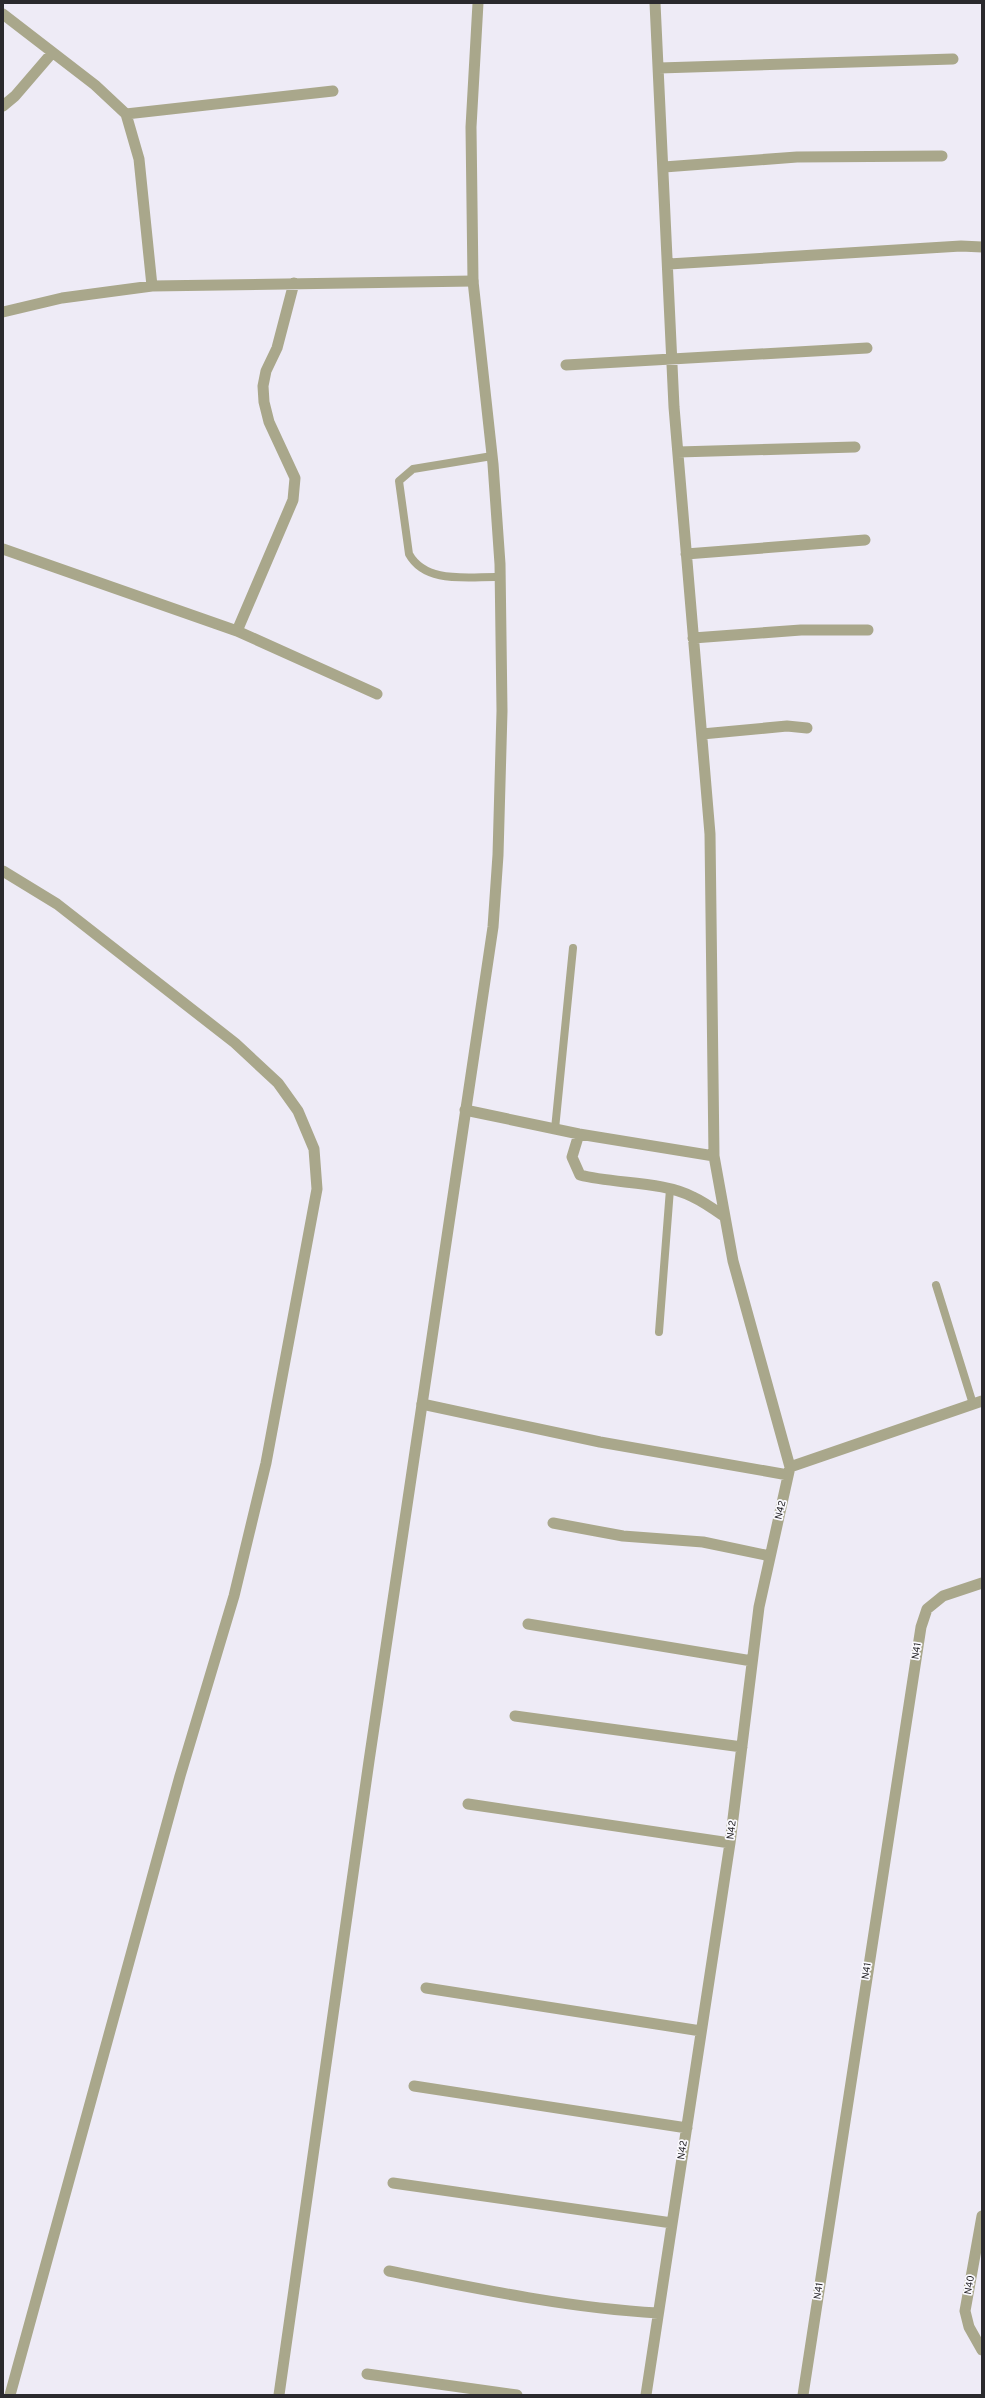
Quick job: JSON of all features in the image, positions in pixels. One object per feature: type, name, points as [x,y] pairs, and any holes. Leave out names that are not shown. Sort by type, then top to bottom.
[{"type":"street","points":[[279,2395],[422,1404],[493,927],[498,855],[502,711],[500,577],[492,456],[473,281],[470,127],[478,3]]},
{"type":"street","points":[[655,3],[678,452],[710,834],[714,1156],[733,1261],[789,1471]]},
{"type":"street","points":[[3,14],[95,85],[126,114],[138,159],[152,286]]},
{"type":"street","points":[[3,106],[15,96],[52,53]]},
{"type":"street","points":[[659,68],[953,59]]},
{"type":"street","points":[[126,114],[333,91]]},
{"type":"street","points":[[664,167],[797,157],[942,156]]},
{"type":"street","points":[[669,264],[961,246],[982,246]]},
{"type":"street","points":[[3,312],[62,298],[152,286],[473,281]]},
{"type":"street","points":[[237,631],[296,489],[296,478],[269,422],[264,402],[266,371],[277,348],[294,283]]},
{"type":"street","points":[[566,365],[867,348]]},
{"type":"street","points":[[678,452],[855,447]]},
{"type":"street","points":[[686,554],[864,540]]},
{"type":"street","points":[[3,549],[237,631],[377,694]]},
{"type":"street","points":[[693,638],[801,630],[868,630]]},
{"type":"street","points":[[702,734],[787,726],[807,728]]},
{"type":"street","points":[[3,871],[57,904],[235,1043],[278,1083],[298,1111],[314,1149],[317,1189],[266,1463],[234,1596],[180,1776],[10,2395]]},
{"type":"street","points":[[465,1110],[578,1134],[714,1156]]},
{"type":"street","points":[[578,1134],[572,1156],[580,1175],[599,1180],[670,1189],[693,1196],[725,1217]]},
{"type":"street","points":[[422,1404],[600,1442],[789,1471],[978,1402]]},
{"type":"street","name":"N42","points":[[646,2395],[730,1843],[759,1607],[789,1471]]},
{"type":"street","points":[[553,1523],[623,1536],[703,1542],[770,1556]]},
{"type":"street","name":"N41","points":[[803,2395],[921,1627],[927,1609],[944,1596],[982,1583]]},
{"type":"street","points":[[528,1624],[752,1661]]},
{"type":"street","points":[[515,1716],[742,1748]]},
{"type":"street","points":[[468,1804],[730,1843]]},
{"type":"street","points":[[426,1988],[702,2031]]},
{"type":"street","points":[[414,2086],[686,2128]]},
{"type":"street","points":[[393,2183],[672,2223]]},
{"type":"street","name":"N40","points":[[982,2216],[965,2311],[969,2327],[982,2350]]},
{"type":"street","points":[[390,2271],[516,2296],[614,2310],[658,2313]]},
{"type":"street","points":[[367,2374],[517,2395]]},
{"type":"lane","points":[[492,456],[413,469],[399,481],[409,554],[413,562],[425,571],[438,576],[500,577]]},
{"type":"lane","points":[[555,1129],[573,948]]},
{"type":"lane","points":[[659,1332],[670,1189]]},
{"type":"lane","points":[[936,1285],[978,1402]]}]
